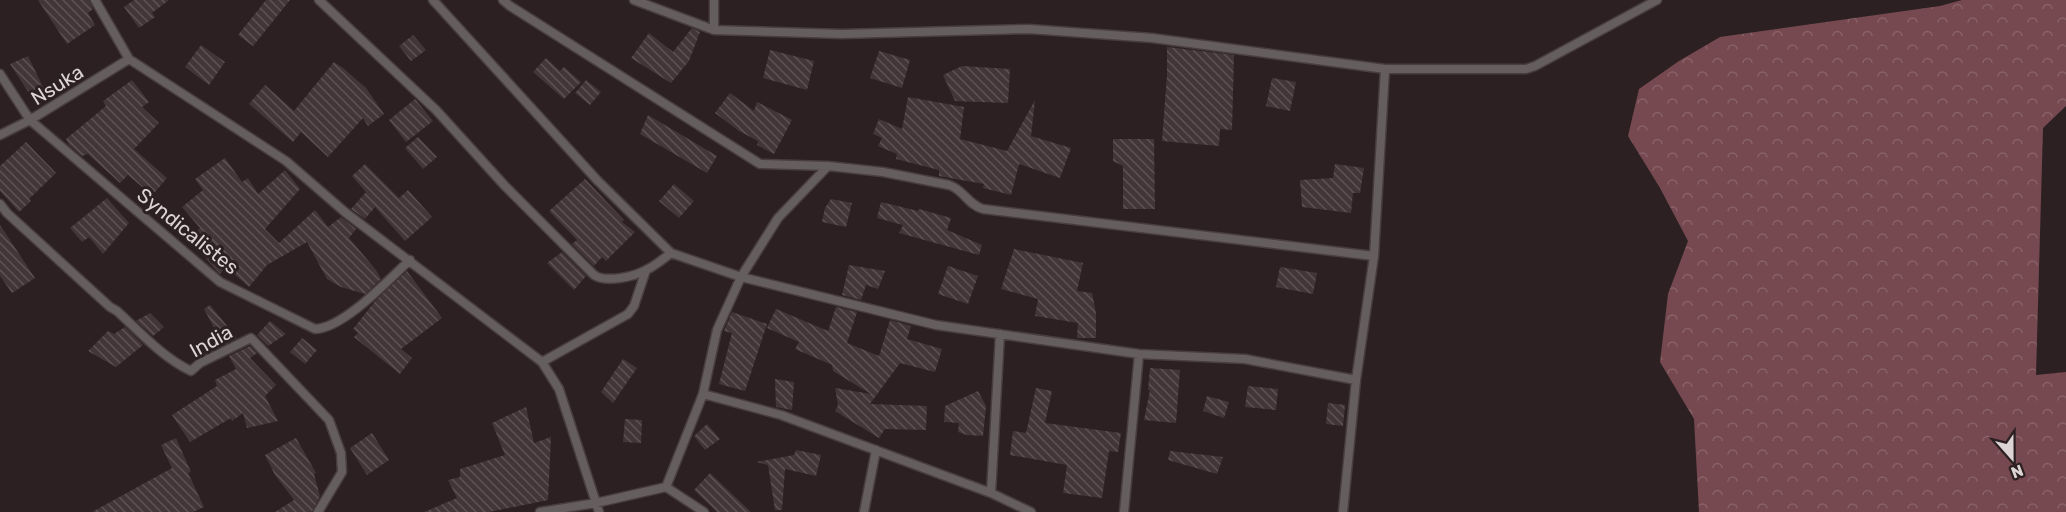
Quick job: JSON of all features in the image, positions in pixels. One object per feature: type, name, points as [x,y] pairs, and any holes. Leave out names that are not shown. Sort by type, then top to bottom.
[{"type":"lane","points":[[95,0],[129,59],[286,160],[346,213],[542,362],[559,389],[599,512]]},
{"type":"lane","points":[[319,0],[436,110],[505,186],[594,275],[609,280],[646,270],[671,253]]},
{"type":"lane","points":[[434,0],[597,180],[671,253],[741,277],[936,326],[1138,354],[1245,360],[1356,380]]},
{"type":"lane","points":[[503,0],[520,13],[760,164],[828,166],[883,172],[949,185],[958,189],[975,206],[983,209],[1374,256]]},
{"type":"lane","points":[[633,0],[714,30],[842,34],[1029,29],[1152,38],[1385,69],[1526,69],[1657,0]]},
{"type":"lane","points":[[714,0],[714,30]]},
{"type":"lane","name":"Nsuka","points":[[0,135],[30,120],[129,59]]},
{"type":"lane","points":[[1343,512],[1356,380],[1374,256],[1385,69]]},
{"type":"lane","name":"Syndicalistes","points":[[0,74],[30,120],[220,282],[315,329],[326,327],[350,314],[410,260]]},
{"type":"lane","points":[[666,487],[703,394],[717,330],[741,277],[778,218],[828,166]]},
{"type":"lane","name":"India","points":[[0,204],[110,307],[168,358],[183,367],[191,371],[200,363],[251,338],[329,420],[341,453],[342,472],[318,512]]},
{"type":"lane","points":[[542,362],[628,314],[634,306],[646,270]]},
{"type":"lane","points":[[991,493],[1000,334]]},
{"type":"lane","points":[[1124,512],[1138,354]]},
{"type":"lane","points":[[703,394],[781,415],[991,493],[1031,512]]},
{"type":"lane","points":[[864,512],[876,450]]},
{"type":"lane","points":[[540,512],[596,503],[666,487],[704,512]]},
{"type":"green space","points":[[1962,0],[2066,0],[2066,106],[2043,128],[2036,375],[2066,372],[2066,512],[1699,512],[1694,419],[1660,362],[1668,294],[1688,241],[1660,188],[1628,136],[1639,89],[1679,61],[1720,37],[1940,6]]},
{"type":"building","points":[[38,0],[89,0],[93,9],[88,13],[95,25],[67,44]]},
{"type":"building","points":[[134,0],[169,0],[152,13],[155,17],[139,28],[124,7]]},
{"type":"building","points":[[266,0],[290,0],[253,46],[238,35]]},
{"type":"building","points":[[692,28],[700,32],[689,61],[671,83],[631,58],[649,33],[673,52]]},
{"type":"building","points":[[413,35],[426,50],[411,61],[399,46]]},
{"type":"building","points":[[201,45],[225,62],[209,85],[185,67]]},
{"type":"building","points":[[1167,47],[1234,55],[1232,130],[1220,129],[1219,146],[1162,141]]},
{"type":"building","points":[[770,50],[814,61],[807,90],[763,78]]},
{"type":"building","points":[[879,51],[910,60],[902,88],[870,78]]},
{"type":"building","points":[[28,56],[45,91],[33,99],[10,64]]},
{"type":"building","points":[[546,58],[560,71],[564,67],[581,82],[564,99],[533,72]]},
{"type":"building","points":[[334,62],[366,88],[384,114],[368,126],[363,118],[328,157],[301,132],[293,142],[249,104],[265,85],[294,111]]},
{"type":"building","points":[[962,66],[1010,69],[1008,103],[955,101],[943,75]]},
{"type":"building","points":[[1272,78],[1296,82],[1290,111],[1266,106]]},
{"type":"building","points":[[132,80],[149,102],[142,107],[159,123],[134,149],[167,178],[155,192],[148,192],[128,175],[120,183],[88,154],[82,156],[69,145],[66,139],[106,106],[103,101]]},
{"type":"building","points":[[586,80],[601,92],[590,105],[575,93]]},
{"type":"building","points":[[730,93],[754,111],[757,102],[792,120],[774,154],[757,145],[758,141],[739,131],[715,113]]},
{"type":"building","points":[[908,97],[964,107],[960,139],[1007,151],[1035,100],[1031,136],[1071,148],[1060,178],[1019,164],[1011,195],[983,188],[984,184],[939,176],[939,170],[896,159],[897,154],[878,146],[882,138],[873,134],[879,119],[902,129]]},
{"type":"building","points":[[415,99],[433,121],[406,142],[389,120]]},
{"type":"building","points":[[648,115],[717,156],[707,173],[640,134]]},
{"type":"building","points":[[418,137],[437,157],[423,169],[405,148]]},
{"type":"building","points":[[1113,139],[1154,139],[1155,209],[1123,209],[1123,166],[1113,161]]},
{"type":"building","points":[[26,142],[56,173],[19,212],[0,191],[0,166]]},
{"type":"building","points":[[225,158],[242,182],[248,178],[258,194],[285,170],[300,189],[265,229],[279,243],[315,210],[328,227],[341,217],[356,229],[349,238],[381,279],[365,294],[341,287],[327,279],[307,242],[267,265],[249,287],[226,267],[220,274],[188,239],[200,228],[182,207],[203,190],[195,179]]},
{"type":"building","points":[[365,164],[399,198],[408,190],[432,217],[405,241],[375,207],[365,219],[351,209],[366,192],[352,176]]},
{"type":"building","points":[[1335,164],[1364,168],[1360,193],[1353,193],[1351,213],[1302,207],[1300,180],[1333,178]]},
{"type":"building","points":[[585,179],[624,220],[622,222],[635,232],[606,261],[602,257],[594,266],[572,244],[577,240],[549,211]]},
{"type":"building","points":[[674,184],[694,201],[679,218],[659,201]]},
{"type":"building","points":[[107,198],[129,223],[103,254],[89,237],[82,242],[70,228]]},
{"type":"building","points":[[831,199],[852,203],[846,227],[822,222],[825,208]]},
{"type":"building","points":[[881,202],[951,218],[947,230],[982,245],[979,255],[899,233],[903,225],[877,218]]},
{"type":"building","points":[[0,225],[35,278],[12,293],[0,276]]},
{"type":"building","points":[[1014,249],[1083,263],[1077,291],[1092,293],[1096,313],[1096,338],[1077,338],[1078,323],[1035,316],[1038,299],[1001,289]]},
{"type":"building","points":[[562,252],[586,276],[574,290],[547,263]]},
{"type":"building","points":[[849,265],[885,271],[878,289],[866,285],[861,300],[842,295]]},
{"type":"building","points":[[948,266],[978,276],[968,304],[938,294]]},
{"type":"building","points":[[1280,267],[1317,273],[1313,294],[1276,287]]},
{"type":"building","points":[[407,271],[442,318],[401,349],[412,358],[400,374],[354,337],[358,333],[353,329],[376,300]]},
{"type":"building","points":[[210,305],[237,338],[223,345],[204,309]]},
{"type":"building","points":[[836,307],[857,312],[847,343],[879,356],[890,320],[911,326],[907,339],[942,349],[935,372],[900,363],[870,404],[927,406],[926,430],[885,429],[879,438],[835,411],[838,405],[835,388],[871,394],[833,371],[832,365],[795,349],[799,342],[767,328],[776,309],[828,331]]},
{"type":"building","points":[[732,312],[767,324],[745,391],[719,384],[732,333],[724,331]]},
{"type":"building","points":[[150,313],[164,327],[153,336],[136,321]]},
{"type":"building","points":[[270,321],[286,334],[268,346],[257,335]]},
{"type":"building","points":[[125,327],[143,345],[116,367],[88,351],[108,331],[114,334]]},
{"type":"building","points":[[302,338],[317,350],[305,364],[290,352]]},
{"type":"building","points":[[250,346],[257,353],[250,358],[276,385],[265,396],[278,421],[247,428],[243,413],[190,442],[172,415],[217,386],[215,380],[236,369],[229,356]]},
{"type":"building","points":[[623,359],[637,368],[613,403],[601,392]]},
{"type":"building","points":[[1150,368],[1180,370],[1176,423],[1144,420],[1150,390],[1148,390]]},
{"type":"building","points":[[775,379],[794,382],[792,410],[776,407]]},
{"type":"building","points":[[1248,386],[1278,389],[1276,410],[1245,407]]},
{"type":"building","points":[[1036,388],[1052,391],[1045,423],[1121,433],[1118,452],[1109,451],[1102,498],[1063,493],[1067,465],[1010,455],[1013,431],[1026,433]]},
{"type":"building","points":[[978,391],[986,406],[983,436],[958,432],[959,423],[944,422],[945,406]]},
{"type":"building","points":[[1207,396],[1229,402],[1224,418],[1203,411]]},
{"type":"building","points":[[1328,403],[1345,405],[1343,426],[1326,424]]},
{"type":"building","points":[[526,407],[534,443],[551,437],[548,500],[489,512],[424,512],[457,498],[448,480],[460,477],[460,469],[505,455],[492,423]]},
{"type":"building","points":[[625,419],[642,420],[641,443],[623,442]]},
{"type":"building","points":[[707,424],[720,439],[705,450],[694,436]]},
{"type":"building","points":[[372,433],[389,460],[367,475],[350,448]]},
{"type":"building","points":[[176,438],[191,472],[188,473],[204,507],[193,512],[92,512],[172,468],[161,445]]},
{"type":"building","points":[[296,438],[316,473],[314,474],[320,496],[312,512],[275,512],[294,500],[275,475],[265,455]]},
{"type":"building","points":[[796,450],[821,455],[816,476],[785,469],[782,510],[775,510],[768,465],[756,462],[794,455]]},
{"type":"building","points":[[1170,451],[1223,457],[1217,474],[1168,460]]},
{"type":"building","points":[[710,473],[751,512],[717,512],[694,490]]}]
